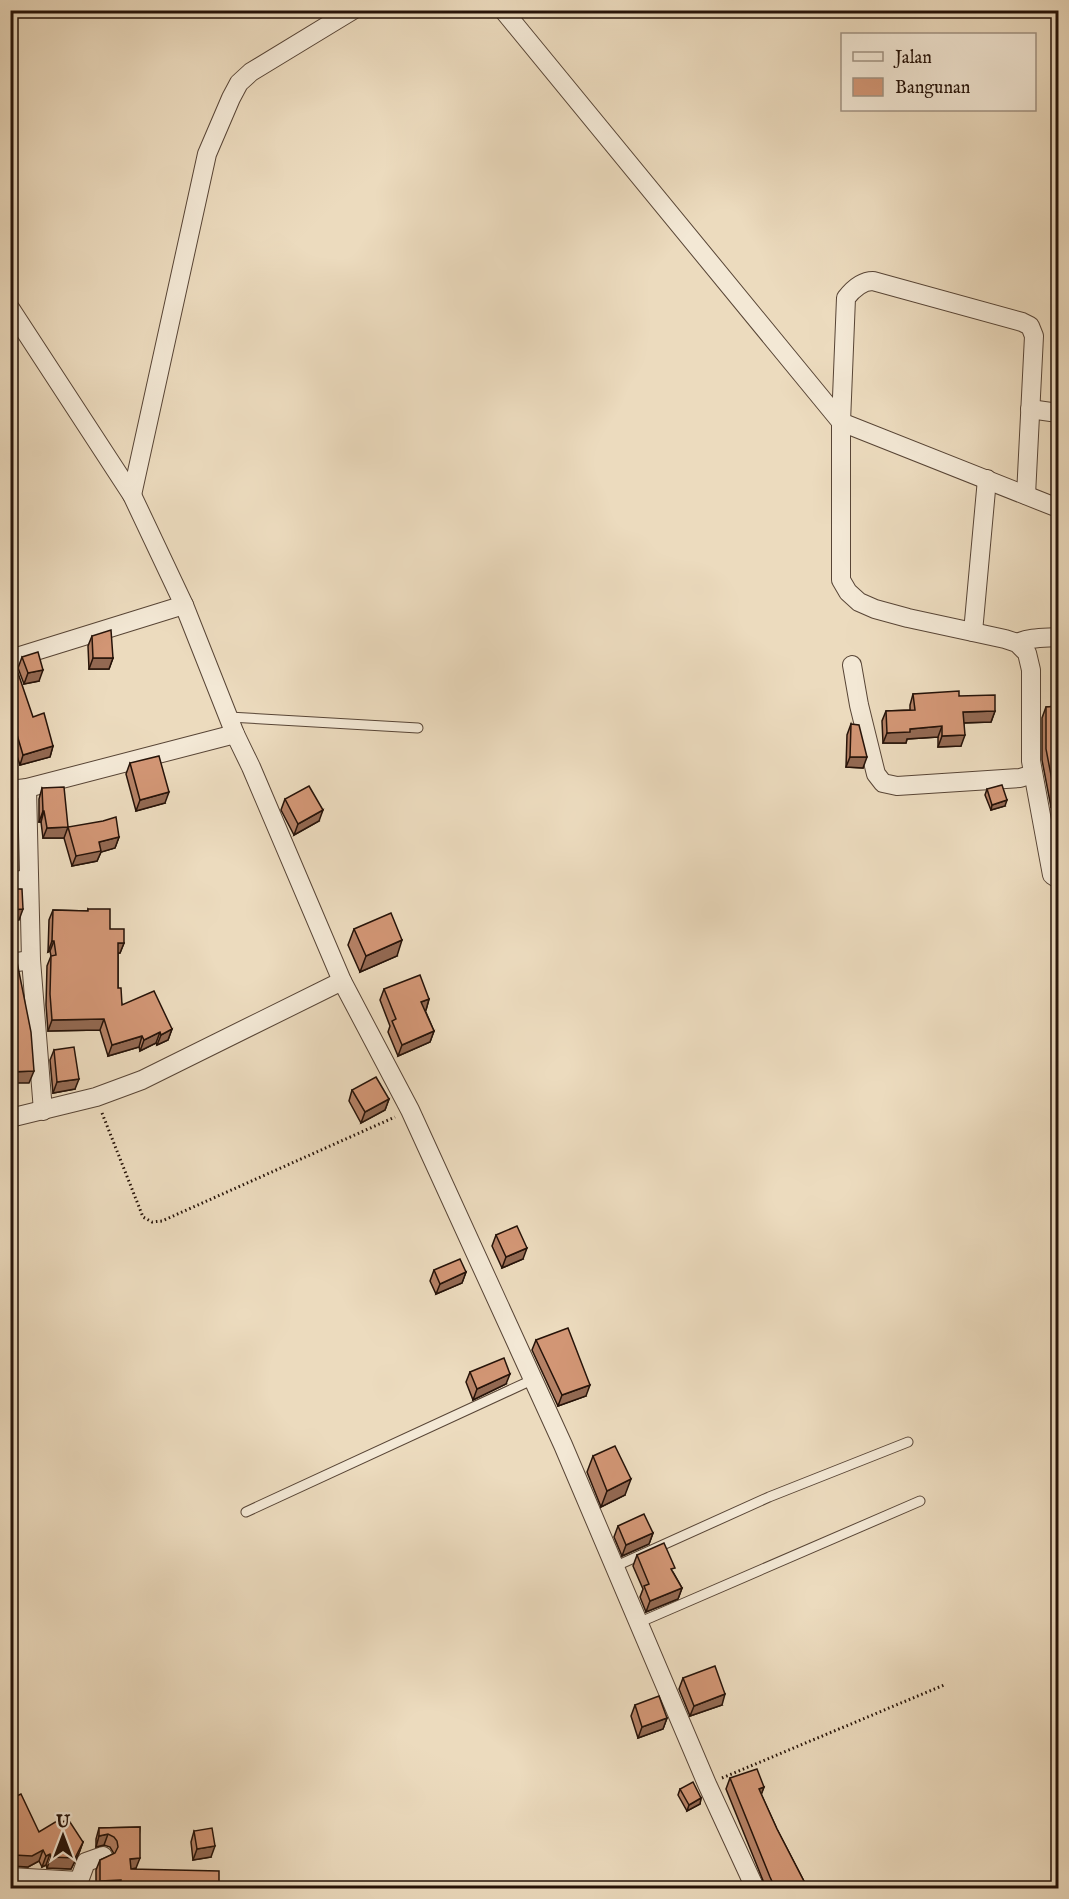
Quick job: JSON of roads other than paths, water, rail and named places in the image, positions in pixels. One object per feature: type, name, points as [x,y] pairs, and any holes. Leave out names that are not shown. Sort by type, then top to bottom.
[{"type":"street","points":[[132,495],[207,154],[231,98],[245,78],[353,10]]},
{"type":"street","points":[[503,10],[841,423],[1059,508]]},
{"type":"street","points":[[1026,495],[1034,336],[1030,326],[883,284],[868,281],[852,290],[846,298],[841,423],[841,579],[848,592],[859,602],[875,609],[1005,639],[1017,643],[1027,653],[1031,670],[1031,761],[1052,875],[1059,879]]},
{"type":"street","points":[[10,308],[132,495],[184,604],[232,725],[342,981],[410,1110],[562,1444],[707,1784],[755,1888]]},
{"type":"street","points":[[1030,409],[1059,413]]},
{"type":"street","points":[[973,632],[987,479]]},
{"type":"street","points":[[10,659],[184,604]]},
{"type":"street","points":[[1017,643],[1025,640],[1059,637]]},
{"type":"street","points":[[852,665],[876,774],[883,783],[897,786],[1020,778],[1033,774]]},
{"type":"street","points":[[43,1111],[31,960],[29,878],[19,789],[232,725]]},
{"type":"street","points":[[10,883],[29,878]]},
{"type":"street","points":[[10,963],[31,960]]},
{"type":"street","points":[[10,1118],[96,1097],[142,1080],[342,981]]},
{"type":"street","points":[[10,1877],[79,1885],[86,1862],[103,1856]]},
{"type":"lane","points":[[232,725],[418,728]]},
{"type":"lane","points":[[246,1512],[532,1380]]},
{"type":"lane","points":[[614,1567],[769,1497],[908,1442]]},
{"type":"lane","points":[[638,1623],[920,1501]]}]
